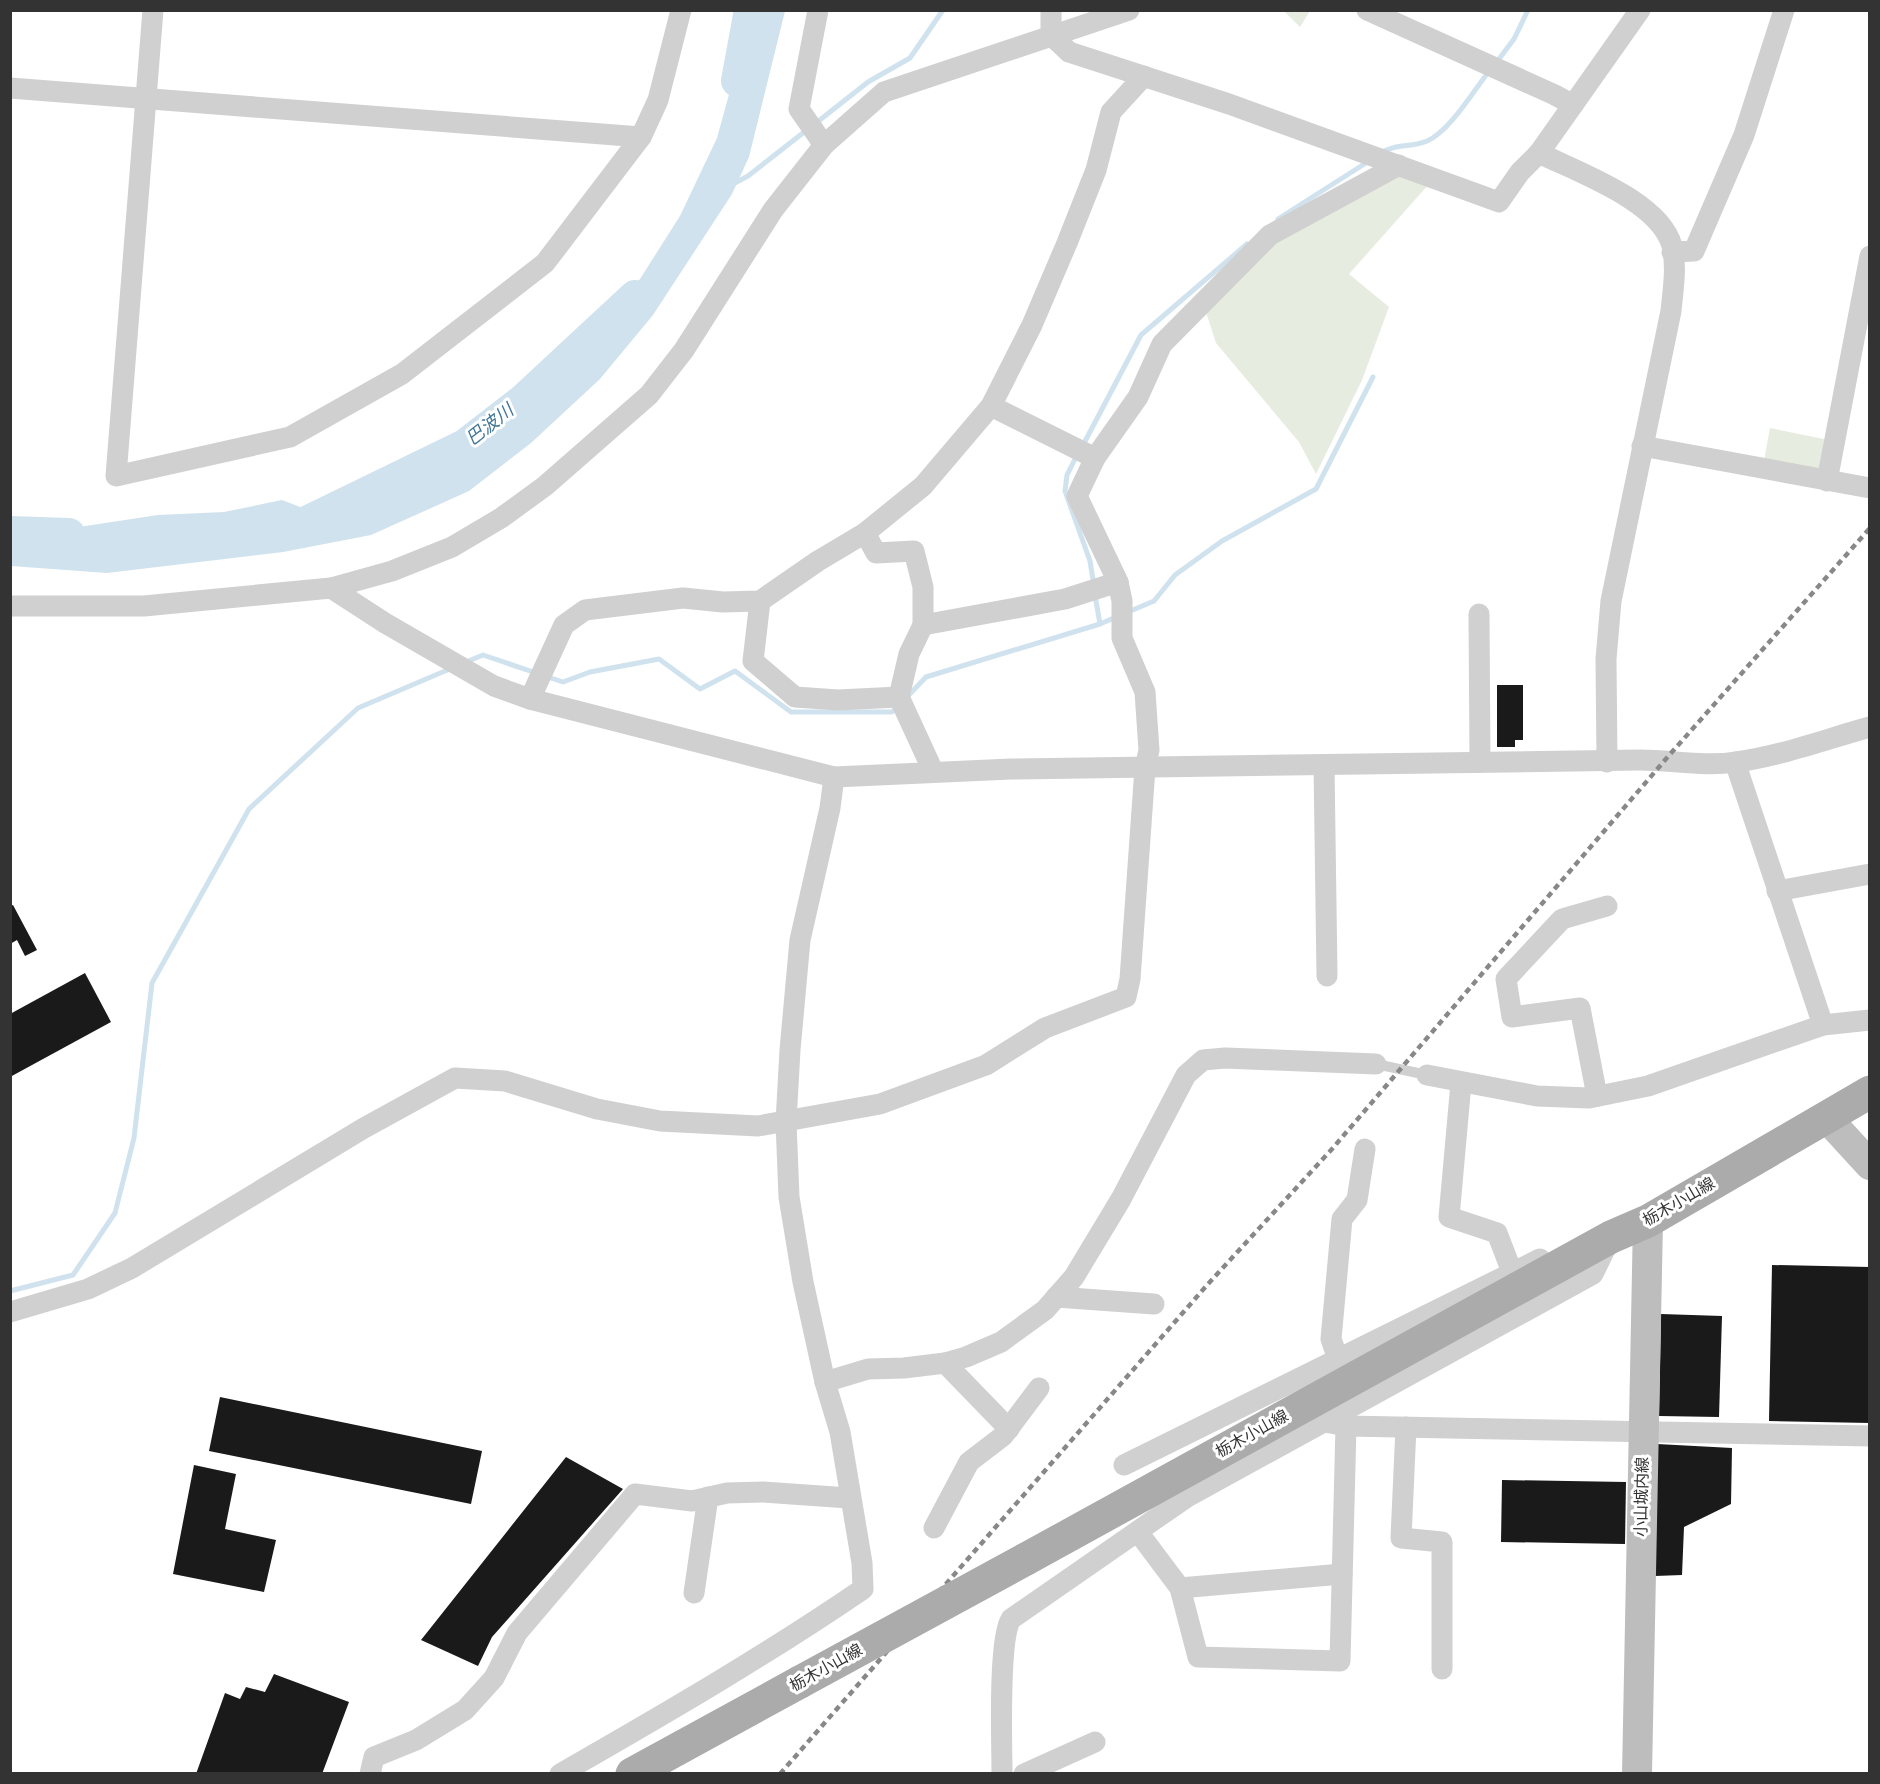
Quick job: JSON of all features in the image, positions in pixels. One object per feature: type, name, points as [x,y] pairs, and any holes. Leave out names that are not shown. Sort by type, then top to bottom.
[{"type":"main road","name":"栃木小山線","points":[[632,1773],[1611,1237],[1648,1221],[1869,1092]]},
{"type":"main road","points":[[1826,1117],[1869,1166]]},
{"type":"main road","name":"小山城内線","points":[[1637,1773],[1648,1221]]},
{"type":"street","points":[[153,10],[116,476],[290,436],[402,374],[545,263],[640,137],[658,100],[681,10]]},
{"type":"street","points":[[818,10],[800,110],[824,145]]},
{"type":"street","points":[[1051,10],[1051,35],[1069,52],[1144,76],[1499,202],[1520,172],[1539,153],[1640,10]]},
{"type":"street","points":[[11,609],[144,606],[331,588],[392,571],[452,547],[501,518],[545,486],[649,395],[684,350],[773,210],[824,145],[884,92],[1129,10]]},
{"type":"street","points":[[1367,10],[1555,94],[1573,105]]},
{"type":"street","points":[[1672,252],[1694,251],[1744,135],[1784,10]]},
{"type":"street","points":[[530,699],[564,625],[585,610],[683,598],[723,602],[760,601],[818,561],[865,533],[923,486],[991,406],[1032,325],[1067,243],[1096,170],[1111,112],[1144,76]]},
{"type":"street","points":[[10,88],[640,137]]},
{"type":"street","points":[[1539,153],[1637,203],[1659,224],[1672,245],[1674,273],[1671,311],[1611,601],[1606,659],[1607,762]]},
{"type":"street","points":[[11,1314],[88,1289],[132,1268],[364,1128],[455,1078],[505,1081],[597,1109],[660,1121],[758,1126],[880,1104],[975,1069],[1046,1028],[1126,997],[1130,979],[1138,888],[1145,768],[1149,750],[1145,692],[1122,638],[1122,601],[1118,582],[1077,495],[1095,458],[1138,397],[1162,344],[1270,235],[1399,165]]},
{"type":"street","points":[[1827,481],[1863,328],[1869,256]]},
{"type":"street","points":[[991,406],[1095,458]]},
{"type":"street","points":[[1642,446],[1869,488]]},
{"type":"street","points":[[865,533],[876,553],[914,551],[923,587],[923,625],[909,654],[900,697],[933,771]]},
{"type":"street","points":[[923,625],[1065,600],[1118,582]]},
{"type":"street","points":[[331,588],[385,623],[494,686],[530,699],[834,777],[933,771],[1480,762],[1640,760],[1700,764],[1735,762],[1869,727]]},
{"type":"street","points":[[760,601],[753,661],[795,697],[838,700],[900,697]]},
{"type":"street","points":[[1479,614],[1480,762]]},
{"type":"street","points":[[1735,762],[1823,1025]]},
{"type":"street","points":[[1324,765],[1327,976]]},
{"type":"street","points":[[560,1773],[741,1669],[862,1589],[862,1563],[849,1498],[840,1432],[825,1382],[803,1282],[789,1197],[786,1122],[800,940],[830,808],[834,777]]},
{"type":"street","points":[[1777,891],[1869,874]]},
{"type":"street","points":[[1597,1096],[1580,1008],[1512,1017],[1506,979],[1562,919],[1606,906]]},
{"type":"street","points":[[1427,1075],[1537,1095],[1597,1096],[1648,1086],[1823,1025],[1869,1020]]},
{"type":"street","points":[[825,1382],[868,1369],[945,1363],[1001,1342],[1045,1310],[1074,1277],[1121,1199],[1186,1076],[1203,1060],[1225,1058],[1376,1064]]},
{"type":"street","points":[[1461,1083],[1449,1217],[1497,1233],[1512,1272]]},
{"type":"street","points":[[1338,1359],[1331,1339],[1342,1219],[1357,1200],[1365,1149]]},
{"type":"street","points":[[1002,1773],[1006,1627],[1011,1619],[1187,1497],[1336,1424],[1593,1274],[1611,1237],[1585,1236],[1124,1466]]},
{"type":"street","points":[[1056,1297],[1154,1304]]},
{"type":"street","points":[[945,1363],[1009,1429]]},
{"type":"street","points":[[934,1528],[969,1462],[1009,1429],[1039,1388]]},
{"type":"street","points":[[1336,1424],[1869,1436]]},
{"type":"street","points":[[1138,1532],[1180,1588],[1198,1657],[1340,1661],[1342,1574],[1336,1424]]},
{"type":"street","points":[[1406,1427],[1401,1538],[1442,1542],[1442,1669]]},
{"type":"street","points":[[370,1773],[374,1757],[416,1740],[465,1710],[494,1678],[517,1633],[635,1494],[692,1502],[727,1492],[849,1498]]},
{"type":"street","points":[[694,1593],[708,1497]]},
{"type":"street","points":[[1180,1588],[1342,1574]]},
{"type":"street","points":[[1024,1773],[1095,1742]]},
{"type":"lane","points":[[1376,1064],[1427,1075]]},
{"type":"shaded area","points":[[1284,11],[1310,11],[1300,27]]},
{"type":"shaded area","points":[[1400,171],[1429,184],[1349,274],[1389,307],[1362,380],[1316,474],[1299,442],[1216,343],[1206,312],[1273,243]]},
{"type":"shaded area","points":[[1770,428],[1829,440],[1823,473],[1764,461]]},
{"type":"water","points":[[752,11],[785,11],[749,157],[732,194],[653,315],[600,379],[531,443],[469,491],[371,535],[283,552],[107,573],[11,566],[11,533],[59,530],[158,515],[224,512],[282,500],[308,510],[350,513],[472,455],[523,418],[575,363],[640,279],[680,216],[717,138]]},
{"type":"building","points":[[1497,685],[1523,685],[1523,740],[1515,740],[1515,747],[1497,747]]},
{"type":"building","points":[[13,905],[37,950],[25,956],[17,940],[10,944],[10,906]]},
{"type":"building","points":[[85,973],[111,1022],[10,1077],[10,1014]]},
{"type":"building","points":[[1772,1265],[1870,1267],[1870,1423],[1769,1421]]},
{"type":"building","points":[[1661,1314],[1722,1316],[1719,1417],[1659,1416]]},
{"type":"building","points":[[220,1397],[482,1451],[471,1504],[209,1451]]},
{"type":"building","points":[[1657,1444],[1732,1448],[1731,1504],[1684,1527],[1682,1575],[1655,1576]]},
{"type":"building","points":[[566,1457],[623,1489],[492,1637],[478,1666],[421,1640]]},
{"type":"building","points":[[194,1465],[236,1474],[225,1529],[276,1540],[264,1592],[173,1574]]},
{"type":"building","points":[[1502,1480],[1626,1482],[1625,1544],[1501,1542]]},
{"type":"building","points":[[274,1674],[349,1702],[322,1774],[196,1774],[225,1693],[240,1699],[246,1687],[265,1692]]},
{"type":"waterway","name":"巴波川","points":[[737,81],[750,10]]},
{"type":"waterway","points":[[816,123],[868,82],[910,58],[943,10]]},
{"type":"waterway","points":[[1496,63],[1514,39],[1528,10]]},
{"type":"waterway","points":[[1381,153],[1392,148],[1421,143],[1436,136],[1453,119],[1490,70]]},
{"type":"waterway","points":[[731,185],[748,176],[808,129]]},
{"type":"waterway","points":[[1278,219],[1369,161]]},
{"type":"waterway","points":[[1082,447],[1141,335],[1247,244]]},
{"type":"waterway","name":"巴波川","points":[[292,529],[465,445],[523,400],[635,296]]},
{"type":"waterway","points":[[1128,612],[1154,601],[1175,575],[1222,541],[1316,489],[1373,377]]},
{"type":"waterway","points":[[1077,455],[1067,475],[1065,491],[1090,561],[1094,586]]},
{"type":"waterway","name":"巴波川","points":[[10,532],[69,534]]},
{"type":"waterway","points":[[907,697],[926,677],[1100,624],[1095,595]]},
{"type":"waterway","points":[[1100,624],[1116,617]]},
{"type":"waterway","points":[[466,662],[483,655],[536,673]]},
{"type":"waterway","points":[[545,676],[563,682],[590,672],[659,659],[700,689],[735,671],[791,712],[892,712],[898,706]]},
{"type":"waterway","points":[[10,1291],[73,1275],[115,1213],[134,1138],[152,983],[249,809],[358,708],[452,668]]},
{"type":"railway","points":[[780,1774],[1208,1284],[1332,1149],[1665,760],[1870,528]]}]
